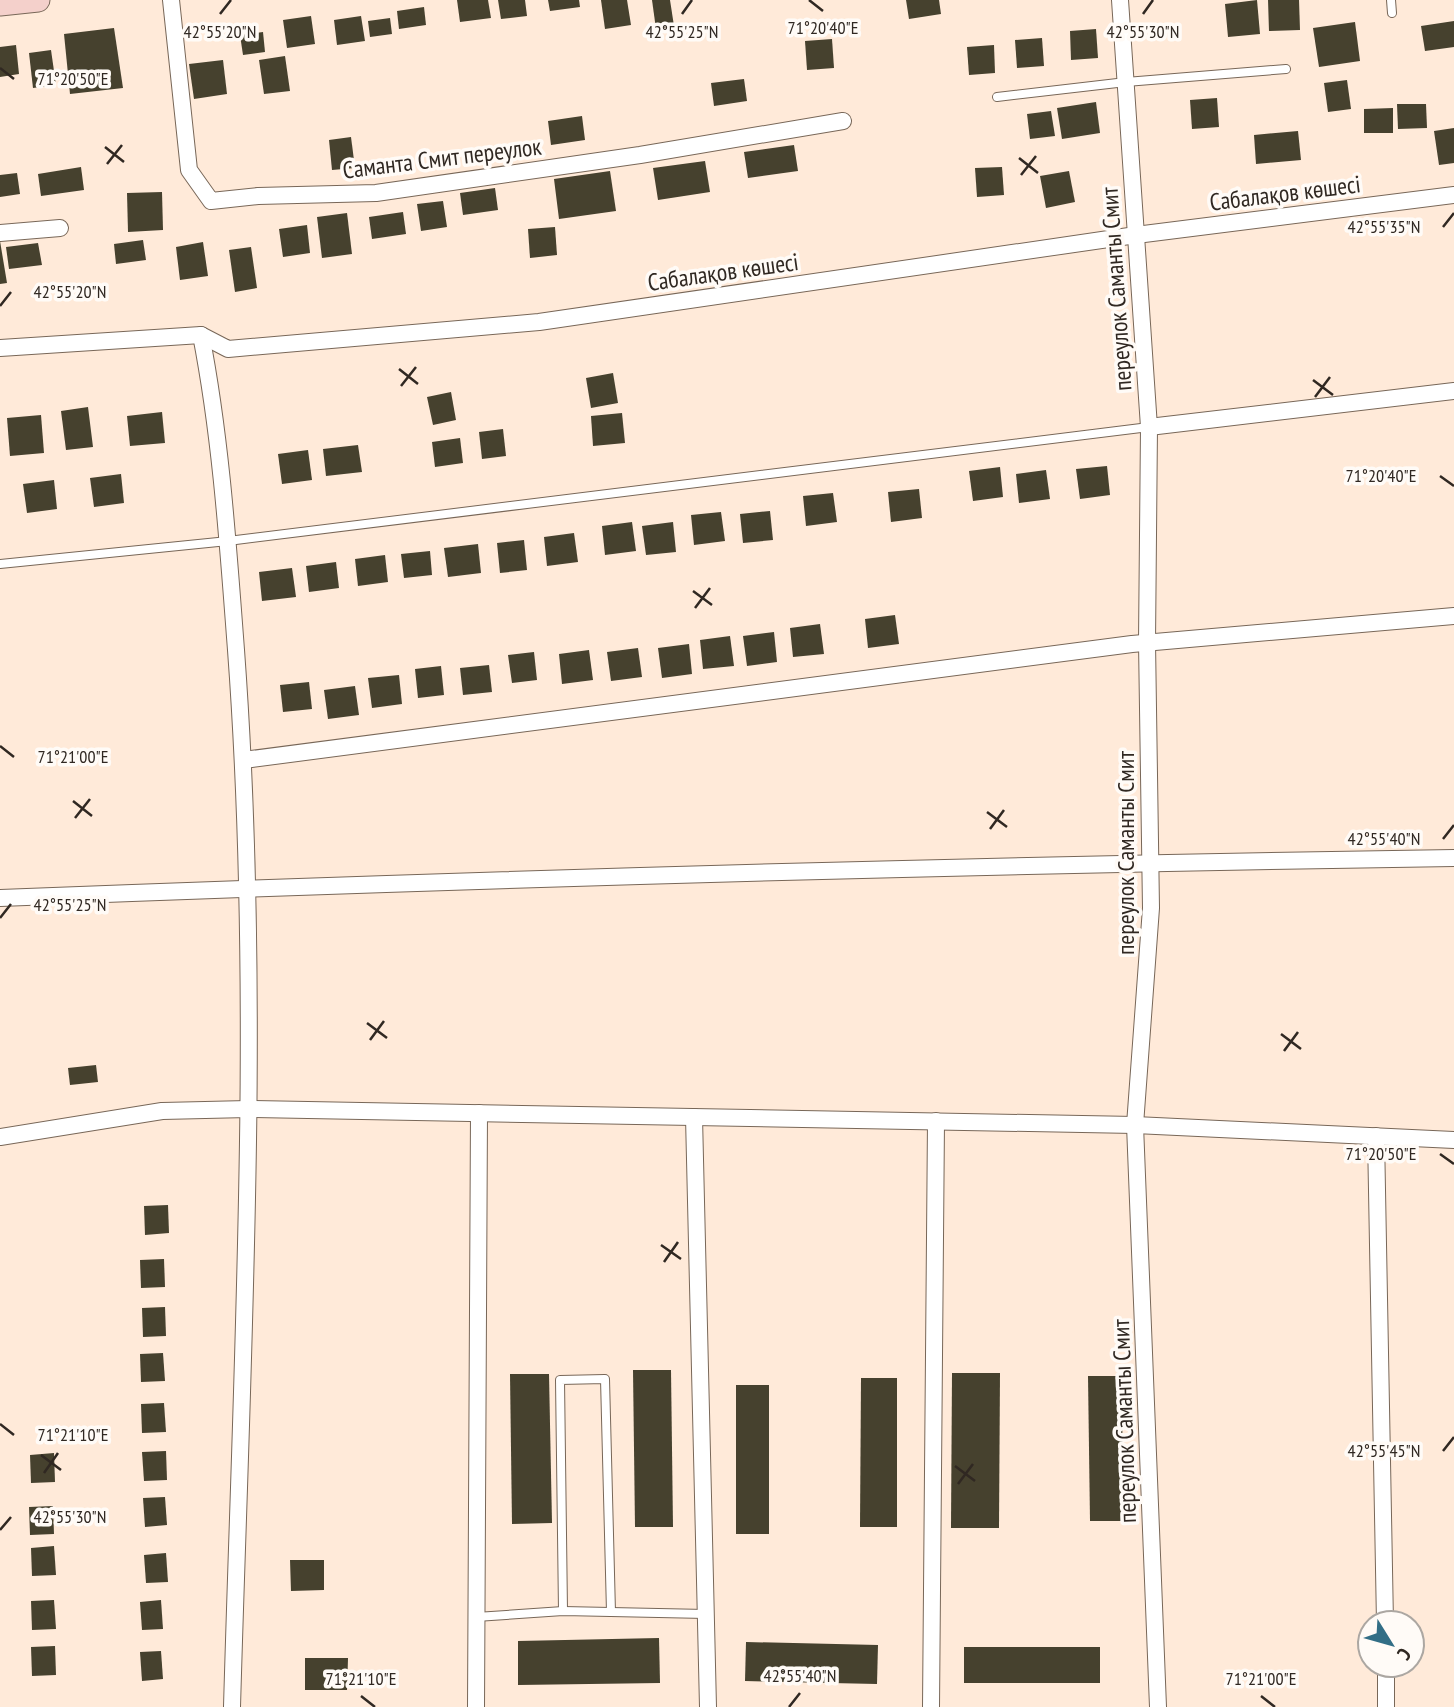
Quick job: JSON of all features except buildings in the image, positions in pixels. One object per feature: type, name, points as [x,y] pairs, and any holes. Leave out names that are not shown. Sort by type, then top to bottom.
[{"type":"main road","points":[[0,4],[38,0]]},
{"type":"street","name":"Саманта Смит переулок","points":[[171,0],[189,170],[212,201],[258,196],[376,193],[640,155],[843,121]]},
{"type":"street","name":"переулок Саманты Смит","points":[[1121,0],[1149,427],[1147,642],[1151,908],[1135,1125],[1158,1707]]},
{"type":"street","name":"Сабалақов көшесі","points":[[0,348],[201,335],[228,349],[539,322],[1136,235],[1454,194]]},
{"type":"street","points":[[0,233],[60,228]]},
{"type":"street","points":[[201,335],[208,372],[228,541],[244,760],[249,888],[248,1109],[232,1707]]},
{"type":"street","points":[[1149,427],[1454,391]]},
{"type":"street","points":[[244,760],[1147,642],[1454,616]]},
{"type":"street","points":[[0,898],[249,888],[1150,862],[1454,859]]},
{"type":"street","points":[[0,1137],[162,1111],[248,1109],[1135,1125],[1454,1140]]},
{"type":"street","points":[[476,1707],[479,1113]]},
{"type":"street","points":[[694,1117],[708,1707]]},
{"type":"street","points":[[931,1707],[936,1121]]},
{"type":"street","points":[[1376,1136],[1385,1609]]},
{"type":"street","points":[[1386,1679],[1386,1707]]},
{"type":"lane","points":[[1391,0],[1392,13]]},
{"type":"lane","points":[[998,97],[1126,82],[1286,69]]},
{"type":"lane","points":[[0,564],[228,541],[1149,427]]},
{"type":"lane","points":[[563,1611],[560,1380],[605,1379],[611,1612]]},
{"type":"lane","points":[[476,1617],[563,1611],[706,1614]]}]
